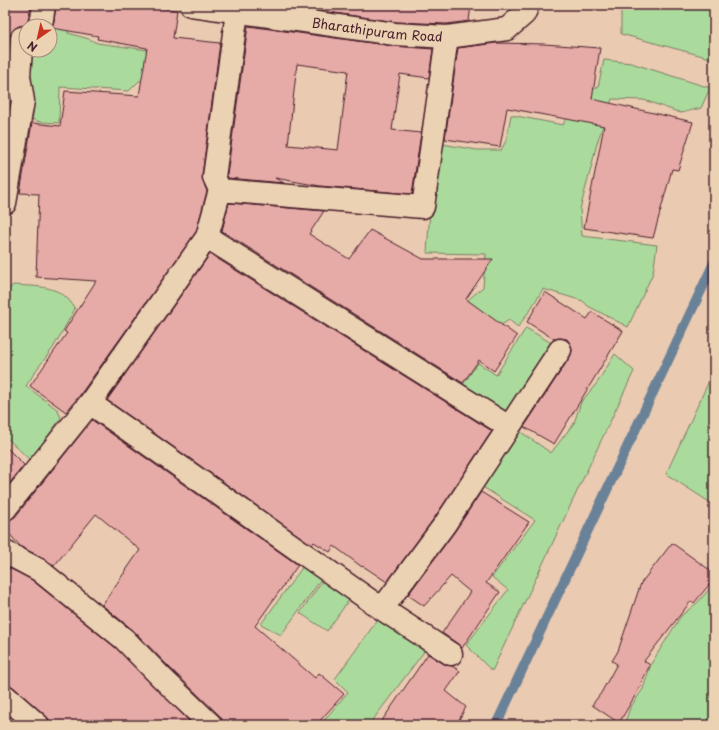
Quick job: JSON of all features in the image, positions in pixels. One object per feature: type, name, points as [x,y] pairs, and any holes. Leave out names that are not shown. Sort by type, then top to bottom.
[{"type":"street","points":[[42,18],[44,5]]},
{"type":"street","name":"Bharathipuram Road","points":[[191,5],[395,34],[447,37],[507,29],[524,14],[528,5]]},
{"type":"street","points":[[5,509],[90,403],[207,237],[220,190],[214,178],[237,12]]},
{"type":"street","points":[[220,190],[424,207],[447,37]]},
{"type":"street","points":[[5,203],[23,101],[19,76],[20,58]]},
{"type":"street","points":[[207,237],[509,427]]},
{"type":"street","points":[[382,609],[445,524],[560,350]]},
{"type":"street","points":[[90,403],[382,609],[451,654]]},
{"type":"street","points":[[5,552],[39,570],[124,639],[211,725]]},
{"type":"street","points":[[5,696],[38,725]]},
{"type":"green space","points":[[50,5],[70,5],[68,33],[97,43],[148,50],[167,80],[139,81],[129,91],[60,87],[59,123],[40,122],[28,118],[26,58],[58,58],[58,18],[50,18]]},
{"type":"green space","points":[[621,5],[714,5],[714,59],[621,34]]},
{"type":"green space","points":[[604,60],[631,63],[710,88],[701,108],[681,113],[644,100],[612,99],[597,143],[580,209],[582,236],[657,245],[653,273],[628,327],[588,306],[583,301],[543,289],[518,327],[509,320],[489,333],[462,315],[468,300],[483,287],[486,254],[427,253],[430,210],[442,144],[477,150],[501,150],[506,141],[511,115],[563,125],[569,112],[584,94],[598,87]]},
{"type":"green space","points":[[13,285],[48,288],[56,291],[70,301],[75,309],[53,348],[26,386],[58,410],[61,418],[30,460],[5,436],[5,293]]},
{"type":"green space","points":[[526,328],[558,347],[509,418],[459,390],[478,363],[496,375]]},
{"type":"green space","points":[[615,354],[634,371],[492,671],[466,645],[508,590],[492,577],[535,520],[478,484],[518,430],[551,453],[574,423],[581,402],[597,383]]},
{"type":"green space","points":[[714,370],[714,505],[666,474]]},
{"type":"green space","points":[[307,561],[325,574],[281,635],[261,624]]},
{"type":"green space","points":[[327,574],[353,594],[327,631],[300,613]]},
{"type":"green space","points":[[714,584],[714,725],[624,725],[630,708],[643,689],[651,664],[681,616],[698,602]]},
{"type":"green space","points":[[381,615],[426,649],[369,725],[320,725],[348,692],[335,679]]},
{"type":"building","points":[[5,5],[31,5],[28,18],[18,18],[18,27],[13,30],[10,36],[5,37]]},
{"type":"building","points":[[56,5],[151,5],[151,7],[177,10],[173,38],[220,43],[202,175],[207,191],[196,232],[80,395],[66,412],[30,386],[67,333],[64,331],[96,281],[36,277],[39,194],[20,193],[32,123],[60,126],[65,91],[139,96],[147,48],[97,39],[98,36],[58,29],[58,18],[54,18]]},
{"type":"building","points":[[280,5],[471,5],[469,21],[447,24],[396,22]]},
{"type":"building","points":[[248,26],[393,46],[433,49],[429,78],[400,74],[392,130],[421,133],[412,194],[320,186],[275,178],[284,183],[228,178],[227,175]],"holes":[[[297,64],[348,71],[338,150],[288,145]]]},
{"type":"building","points":[[496,43],[544,44],[600,48],[592,99],[693,122],[678,170],[672,169],[653,238],[584,228],[604,126],[507,108],[500,147],[445,139],[458,48]]},
{"type":"building","points":[[229,203],[324,211],[309,234],[349,259],[370,230],[423,259],[493,259],[466,299],[517,336],[494,371],[479,360],[463,383],[222,231]]},
{"type":"building","points":[[210,254],[492,431],[435,517],[387,582],[363,566],[362,567],[334,546],[330,552],[314,542],[312,545],[107,400]]},
{"type":"building","points":[[545,292],[587,319],[592,312],[623,331],[554,444],[524,427],[570,357],[572,351],[571,345],[567,339],[554,339],[527,322]]},
{"type":"building","points":[[92,420],[298,565],[255,626],[315,678],[319,673],[344,694],[316,725],[223,725],[223,721],[220,716],[133,630],[102,605],[140,550],[96,514],[54,566],[45,559],[21,547],[5,529],[5,521],[15,517]]},
{"type":"building","points":[[5,446],[24,465],[5,489]]},
{"type":"building","points":[[481,492],[529,522],[486,583],[500,592],[462,648],[442,633],[470,592],[451,576],[424,606],[408,595],[455,531]]},
{"type":"building","points":[[672,543],[714,573],[714,579],[694,603],[691,601],[644,661],[650,665],[641,683],[642,684],[619,723],[592,705],[601,693],[617,664],[612,661],[618,651],[641,583]]},
{"type":"building","points":[[5,566],[32,580],[116,648],[193,725],[50,725],[50,721],[46,716],[13,687],[5,683]]},
{"type":"building","points":[[428,654],[444,664],[452,666],[460,671],[446,691],[466,707],[456,725],[379,725]]},
{"type":"waterway","points":[[496,725],[714,263]]}]
